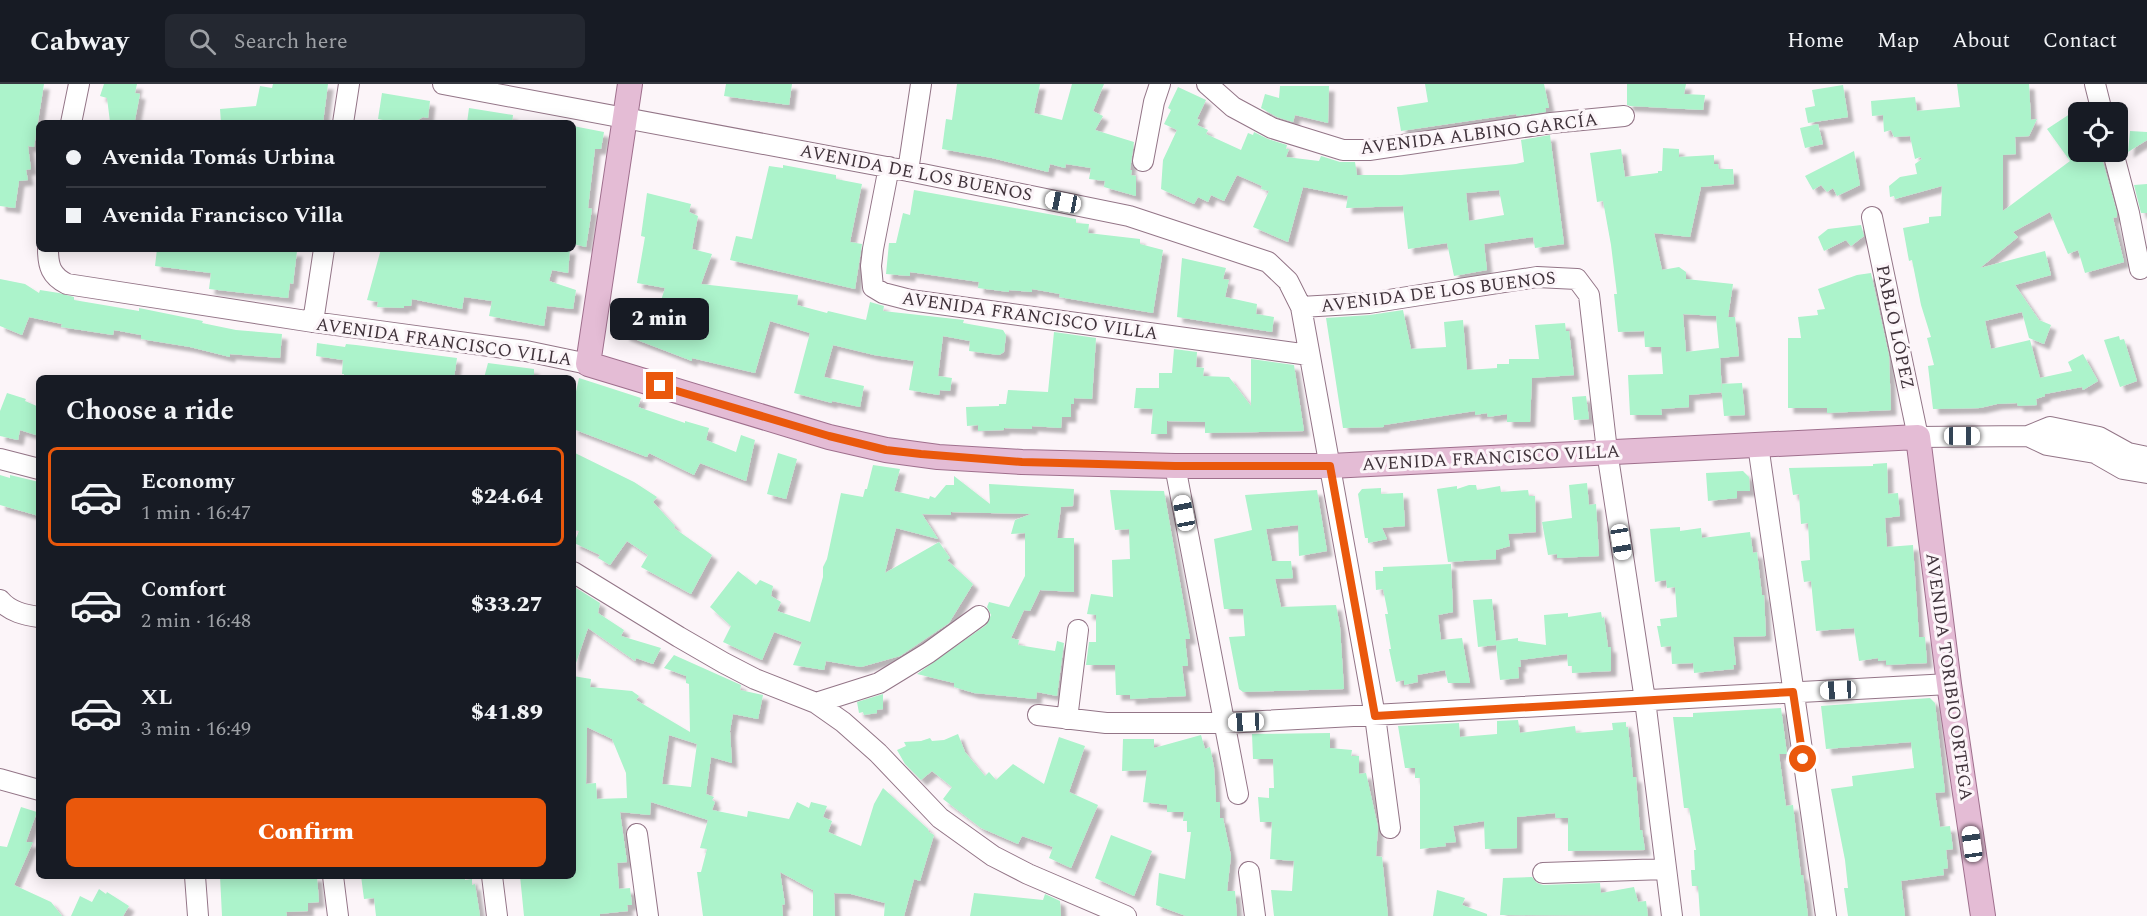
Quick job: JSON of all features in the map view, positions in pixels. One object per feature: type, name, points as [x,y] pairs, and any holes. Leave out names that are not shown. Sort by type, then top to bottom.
[{"type":"main road","points":[[588,364],[630,84]]},
{"type":"main road","name":"AVENIDA FRANCISCO VILLA","points":[[588,364],[829,436],[886,450],[938,457],[1022,462],[1175,466],[1330,466],[1918,437]]},
{"type":"main road","name":"AVENIDA TORIBIO ORTEGA","points":[[1918,437],[1949,684],[1983,916]]},
{"type":"street","points":[[72,120],[79,84]]},
{"type":"street","points":[[343,120],[349,84]]},
{"type":"street","name":"AVENIDA DE LOS BUENOS","points":[[443,84],[899,169],[1129,216],[1268,262],[1288,282],[1301,307],[1369,303],[1537,277],[1577,279],[1589,295],[1607,451]]},
{"type":"street","points":[[899,169],[921,84]]},
{"type":"street","points":[[1143,162],[1154,102],[1160,84]]},
{"type":"street","name":"AVENIDA ALBINO GARCÍA","points":[[1207,84],[1233,107],[1253,119],[1272,128],[1343,150],[1369,150],[1517,128],[1624,116]]},
{"type":"street","points":[[2095,84],[2100,102]]},
{"type":"street","points":[[2116,162],[2140,269]]},
{"type":"street","name":"AVENIDA FRANCISCO VILLA","points":[[899,169],[871,266],[873,287],[883,293],[910,300],[1309,355]]},
{"type":"street","name":"PABLO LÓPEZ","points":[[1872,217],[1918,437]]},
{"type":"street","points":[[313,322],[324,252]]},
{"type":"street","name":"AVENIDA FRANCISCO VILLA","points":[[48,256],[52,273],[67,284],[313,322],[526,351],[588,364]]},
{"type":"street","points":[[1301,307],[1375,716],[1390,828]]},
{"type":"street","name":"AVENIDA FRANCISCO VILLA","points":[[1918,437],[2028,436],[2050,427],[2098,437],[2128,453],[2147,457]]},
{"type":"street","name":"AVENIDA FRANCISCO VILLA","points":[[2028,436],[2047,445],[2094,453],[2123,469],[2147,473]]},
{"type":"street","points":[[1758,445],[1826,916]]},
{"type":"street","points":[[1607,451],[1645,700],[1672,916]]},
{"type":"street","points":[[0,459],[36,468]]},
{"type":"street","points":[[1175,466],[1238,794]]},
{"type":"street","points":[[576,574],[724,663],[754,679],[816,703],[843,722],[878,753],[940,818],[993,856],[1028,874],[1126,916]]},
{"type":"street","points":[[0,600],[23,615],[36,617]]},
{"type":"street","points":[[816,703],[879,683],[920,659],[979,616]]},
{"type":"street","points":[[1067,719],[1078,630]]},
{"type":"street","points":[[1038,715],[1133,723],[1224,723],[1949,684]]},
{"type":"street","points":[[0,779],[36,789]]},
{"type":"street","points":[[637,834],[648,916]]},
{"type":"street","points":[[1543,873],[1666,868]]},
{"type":"street","points":[[1249,872],[1255,916]]},
{"type":"street","points":[[195,879],[198,916]]},
{"type":"street","points":[[333,879],[338,916]]},
{"type":"street","points":[[492,879],[497,916]]},
{"type":"building","points":[[0,84],[44,84],[38,120],[36,120],[34,147],[28,146],[31,169],[26,170],[28,180],[19,181],[15,208],[0,206]]},
{"type":"building","points":[[104,84],[137,84],[135,93],[140,94],[135,120],[110,120],[107,98],[100,96]]},
{"type":"building","points":[[273,84],[328,84],[323,120],[221,120],[220,109],[256,106],[260,86],[272,88]]},
{"type":"building","points":[[726,84],[792,84],[789,105],[724,96]]},
{"type":"building","points":[[957,84],[1040,84],[1034,113],[1062,120],[1072,84],[1104,84],[1093,111],[1103,116],[1095,130],[1134,142],[1130,170],[1132,170],[1131,175],[1136,176],[1136,196],[1104,187],[1105,181],[1089,179],[1091,168],[1066,164],[1065,168],[1050,164],[1048,172],[992,158],[942,149],[946,119],[952,120]]},
{"type":"building","points":[[1425,84],[1544,84],[1549,108],[1545,108],[1546,112],[1517,116],[1516,114],[1401,131],[1397,107],[1428,102]]},
{"type":"building","points":[[1627,84],[1686,84],[1684,94],[1705,95],[1703,110],[1627,105]]},
{"type":"building","points":[[1957,84],[2029,84],[2031,120],[2037,119],[2029,136],[2015,137],[2016,154],[2003,155],[2003,211],[2069,162],[2103,162],[2117,213],[2117,217],[2113,218],[2124,262],[2085,273],[2078,250],[2068,254],[2050,212],[2013,232],[2018,237],[1980,268],[2045,251],[2051,275],[2015,285],[2039,320],[2051,325],[2044,344],[2029,338],[2022,312],[1985,321],[1991,349],[2030,340],[2040,378],[2072,371],[2068,362],[2083,354],[2098,381],[2083,390],[2082,387],[2045,394],[2036,399],[2037,405],[2018,406],[2017,403],[1980,408],[1933,409],[1928,366],[1934,365],[1927,338],[1931,337],[1921,305],[1912,260],[1909,261],[1903,228],[1929,223],[1929,217],[1941,216],[1942,186],[1895,199],[1894,196],[1890,197],[1889,186],[1900,177],[1917,174],[1915,164],[1922,159],[1920,157],[1915,159],[1910,136],[1894,137],[1891,130],[1884,132],[1883,115],[1872,116],[1871,101],[1915,97],[1917,111],[1960,107]]},
{"type":"building","points":[[1843,85],[1848,117],[1808,123],[1805,108],[1815,106],[1812,90]]},
{"type":"building","points":[[1280,86],[1329,86],[1328,123],[1295,115],[1293,122],[1277,117],[1261,108],[1265,94],[1279,98]]},
{"type":"building","points":[[1178,87],[1206,100],[1197,119],[1200,120],[1197,125],[1208,130],[1206,134],[1241,150],[1248,133],[1253,135],[1254,132],[1287,145],[1286,149],[1289,149],[1286,157],[1319,161],[1321,156],[1340,162],[1355,162],[1357,175],[1401,175],[1516,164],[1524,162],[1521,140],[1550,135],[1564,244],[1535,248],[1533,237],[1484,244],[1487,270],[1454,276],[1447,243],[1408,249],[1403,206],[1346,208],[1348,196],[1303,187],[1288,242],[1253,227],[1269,191],[1237,175],[1224,201],[1211,195],[1208,202],[1198,197],[1194,204],[1161,189],[1163,160],[1177,130],[1164,124],[1171,110],[1168,108]],"holes":[[[1499,190],[1504,215],[1469,221],[1466,193]]]},
{"type":"building","points":[[382,93],[430,101],[428,118],[378,119]]},
{"type":"building","points":[[469,108],[513,115],[512,120],[467,120]]},
{"type":"building","points":[[2068,115],[2068,158],[2047,129]]},
{"type":"building","points":[[1818,124],[1823,144],[1805,148],[1800,128]]},
{"type":"building","points":[[576,127],[604,132],[601,149],[595,149],[588,208],[592,209],[586,247],[576,245]]},
{"type":"building","points":[[2130,131],[2147,132],[2147,140],[2128,152]]},
{"type":"building","points":[[1663,148],[1679,149],[1679,157],[1714,155],[1714,164],[1718,164],[1719,169],[1733,169],[1734,184],[1701,187],[1690,237],[1654,233],[1662,270],[1679,267],[1686,272],[1686,279],[1733,284],[1728,317],[1735,317],[1739,356],[1720,358],[1722,392],[1689,395],[1689,407],[1661,409],[1662,415],[1630,415],[1628,375],[1663,374],[1661,347],[1645,347],[1644,331],[1618,332],[1614,294],[1617,294],[1611,245],[1603,201],[1597,202],[1590,153],[1621,149],[1625,177],[1662,171]],"holes":[[[1683,314],[1716,316],[1719,348],[1686,352]]]},
{"type":"building","points":[[1854,151],[1860,185],[1837,196],[1833,188],[1827,192],[1821,185],[1813,190],[1805,176]]},
{"type":"building","points":[[783,165],[836,175],[836,179],[862,184],[850,242],[862,244],[855,289],[730,260],[736,236],[752,239],[769,166],[783,168]]},
{"type":"building","points":[[2147,184],[2147,213],[2141,213],[2134,185]]},
{"type":"building","points":[[914,190],[1076,219],[1076,223],[1089,224],[1088,233],[1140,239],[1140,244],[1163,250],[1153,313],[1059,297],[1060,294],[1032,289],[1032,292],[1009,290],[1009,292],[978,288],[979,282],[910,272],[910,276],[886,274],[889,243],[896,243],[903,213],[910,215]]},
{"type":"building","points":[[647,193],[691,204],[689,212],[698,216],[692,249],[712,254],[701,284],[798,295],[797,305],[866,320],[870,302],[884,306],[883,311],[964,320],[963,323],[1003,330],[1006,335],[1004,352],[999,355],[969,351],[970,341],[943,336],[938,376],[952,378],[950,391],[940,390],[939,395],[909,390],[914,361],[874,355],[833,345],[824,377],[864,386],[860,407],[832,401],[832,403],[794,393],[810,333],[770,321],[755,373],[692,358],[692,361],[624,335],[629,307],[656,316],[665,288],[637,283],[645,237],[641,236]]},
{"type":"building","points":[[1861,225],[1864,236],[1851,246],[1846,240],[1824,251],[1818,237],[1828,229]]},
{"type":"building","points":[[157,252],[297,252],[293,284],[290,283],[288,298],[209,289],[211,273],[155,266]]},
{"type":"building","points":[[380,252],[570,252],[568,273],[552,270],[549,281],[576,290],[573,309],[547,306],[544,326],[489,316],[492,301],[464,297],[462,309],[412,299],[411,306],[404,306],[404,308],[377,307],[378,302],[367,300]]},
{"type":"building","points":[[1182,258],[1226,268],[1223,279],[1229,280],[1225,297],[1257,304],[1256,314],[1274,317],[1272,332],[1177,317]]},
{"type":"building","points":[[1871,273],[1889,356],[1891,410],[1827,413],[1827,408],[1788,408],[1788,338],[1801,338],[1798,317],[1818,315],[1817,310],[1825,309],[1818,289],[1857,275]]},
{"type":"building","points":[[0,279],[25,284],[39,293],[40,290],[74,297],[74,300],[139,311],[139,308],[236,330],[282,334],[280,358],[230,354],[230,357],[190,347],[141,339],[141,335],[114,330],[113,335],[61,327],[62,324],[29,317],[22,335],[0,326]]},
{"type":"building","points":[[1403,310],[1411,349],[1446,347],[1444,322],[1463,320],[1467,370],[1497,368],[1497,364],[1509,364],[1509,359],[1539,359],[1535,325],[1565,323],[1566,331],[1569,331],[1574,375],[1532,378],[1530,422],[1507,422],[1507,414],[1488,417],[1487,413],[1475,415],[1475,411],[1384,425],[1384,427],[1343,428],[1326,318]]},
{"type":"building","points":[[1054,332],[1096,338],[1092,399],[1074,398],[1074,404],[1071,404],[1071,417],[1062,417],[1061,428],[1032,426],[1032,429],[1004,428],[1004,430],[978,431],[978,425],[967,426],[966,407],[1006,404],[1008,390],[1048,392]]},
{"type":"building","points":[[2119,336],[2120,340],[2124,339],[2137,381],[2120,387],[2104,340]]},
{"type":"building","points":[[317,343],[345,347],[346,344],[356,345],[457,358],[454,375],[344,375],[342,374],[343,360],[316,356]]},
{"type":"building","points":[[1174,349],[1197,352],[1196,367],[1204,368],[1203,376],[1229,377],[1251,406],[1251,359],[1294,365],[1304,431],[1205,433],[1205,422],[1167,421],[1167,434],[1151,434],[1153,409],[1134,408],[1136,388],[1159,388],[1159,373],[1172,373]]},
{"type":"building","points":[[488,363],[534,369],[534,375],[485,375]]},
{"type":"building","points":[[579,378],[641,398],[638,407],[685,423],[685,421],[709,428],[706,440],[736,452],[741,435],[755,440],[746,481],[700,463],[694,475],[649,453],[647,457],[576,430],[576,392]]},
{"type":"building","points":[[1742,383],[1745,415],[1724,416],[1721,384]]},
{"type":"building","points":[[7,393],[26,399],[25,401],[36,406],[36,435],[20,430],[18,440],[0,436],[0,411]]},
{"type":"building","points":[[1586,396],[1589,419],[1574,420],[1572,397]]},
{"type":"building","points":[[576,453],[634,482],[657,497],[653,502],[675,526],[674,528],[712,555],[691,594],[641,567],[648,555],[627,541],[610,565],[598,558],[600,555],[576,544],[579,531],[576,530]]},
{"type":"building","points":[[778,453],[797,459],[786,499],[767,494]]},
{"type":"building","points":[[1887,463],[1888,494],[1898,493],[1900,516],[1885,518],[1887,547],[1913,545],[1919,637],[1925,637],[1927,663],[1886,665],[1886,660],[1878,661],[1878,658],[1859,661],[1854,628],[1816,631],[1811,581],[1804,582],[1801,561],[1810,560],[1808,523],[1801,524],[1799,494],[1793,495],[1789,468],[1873,466],[1873,464]]},
{"type":"building","points":[[873,465],[900,469],[894,491],[929,499],[930,496],[935,498],[946,485],[954,485],[954,476],[990,504],[989,484],[1074,489],[1073,506],[1061,507],[1057,538],[1074,538],[1074,592],[1040,590],[1030,611],[1024,610],[1011,638],[1019,640],[1018,645],[1055,651],[1057,641],[1064,643],[1057,696],[1037,692],[1036,699],[974,693],[954,687],[954,683],[917,674],[986,625],[991,615],[987,607],[989,602],[1009,607],[1025,576],[1025,533],[1011,534],[1015,520],[1031,514],[951,512],[951,515],[922,514],[938,539],[896,528],[885,573],[939,542],[950,558],[947,560],[973,584],[949,623],[900,656],[861,667],[826,661],[824,670],[793,665],[802,642],[774,632],[762,660],[723,642],[731,626],[710,607],[738,571],[756,585],[760,580],[773,586],[771,596],[781,602],[777,611],[810,622],[823,577],[823,567],[827,559],[841,493],[863,497]]},
{"type":"building","points":[[1743,471],[1749,477],[1750,491],[1737,491],[1737,498],[1708,501],[1706,473]]},
{"type":"building","points":[[0,475],[36,481],[36,515],[0,505]]},
{"type":"building","points":[[1587,483],[1589,505],[1596,504],[1599,556],[1557,558],[1557,554],[1548,555],[1542,522],[1572,518],[1569,485]]},
{"type":"building","points":[[1476,485],[1477,490],[1500,486],[1501,492],[1528,490],[1529,496],[1535,496],[1536,532],[1508,534],[1510,546],[1496,550],[1496,559],[1448,562],[1437,489],[1457,486],[1457,489]]},
{"type":"building","points":[[1381,488],[1381,494],[1403,493],[1405,526],[1382,528],[1387,539],[1368,543],[1368,538],[1365,538],[1358,494],[1362,489]]},
{"type":"building","points":[[1110,490],[1164,491],[1190,639],[1185,639],[1188,666],[1182,666],[1186,696],[1130,699],[1130,695],[1116,695],[1115,665],[1086,665],[1089,642],[1096,642],[1096,615],[1087,614],[1091,594],[1113,597],[1112,560],[1130,559],[1129,529],[1115,530]]},
{"type":"building","points":[[1317,490],[1327,551],[1299,556],[1298,525],[1266,529],[1272,561],[1291,561],[1293,578],[1275,579],[1281,607],[1336,605],[1340,627],[1344,689],[1243,692],[1239,689],[1229,637],[1245,636],[1243,609],[1224,609],[1214,539],[1252,530],[1245,495]]},
{"type":"building","points":[[1680,527],[1680,531],[1701,528],[1702,538],[1750,532],[1753,553],[1757,552],[1762,595],[1764,595],[1766,636],[1733,637],[1736,665],[1733,665],[1734,669],[1694,673],[1693,663],[1672,664],[1671,646],[1661,647],[1657,626],[1661,626],[1660,619],[1677,617],[1675,587],[1667,588],[1666,580],[1655,582],[1650,529]]},
{"type":"building","points":[[1451,564],[1453,612],[1438,615],[1441,640],[1462,638],[1470,683],[1448,683],[1445,670],[1417,675],[1418,682],[1404,685],[1404,680],[1396,682],[1389,649],[1391,649],[1385,614],[1388,614],[1383,589],[1376,590],[1375,571],[1383,571],[1383,567]]},
{"type":"building","points":[[576,588],[600,603],[598,613],[624,630],[621,636],[661,648],[653,664],[636,658],[635,661],[588,628],[576,663]]},
{"type":"building","points":[[1492,599],[1496,641],[1518,638],[1518,641],[1546,645],[1544,615],[1568,613],[1568,617],[1601,612],[1602,618],[1604,617],[1608,647],[1611,647],[1611,671],[1572,673],[1572,666],[1568,666],[1567,654],[1520,660],[1519,678],[1500,680],[1496,645],[1478,647],[1473,600]]},
{"type":"building","points":[[674,655],[741,685],[740,690],[763,695],[758,719],[733,714],[730,731],[732,763],[711,757],[706,794],[714,797],[712,810],[747,817],[748,811],[789,819],[797,802],[809,808],[811,802],[827,806],[823,817],[832,821],[828,832],[861,846],[874,804],[883,788],[934,835],[920,881],[914,879],[904,916],[884,916],[885,903],[851,894],[834,893],[835,916],[813,916],[813,890],[780,872],[785,904],[782,905],[783,916],[703,916],[697,872],[701,872],[707,849],[700,848],[708,820],[651,802],[650,815],[620,812],[627,862],[617,863],[619,889],[630,888],[632,905],[627,905],[628,911],[600,914],[600,916],[524,916],[520,879],[576,879],[576,676],[591,679],[590,687],[632,691],[639,696],[636,700],[690,732],[689,684],[686,683],[686,676],[664,668]],"holes":[[[587,727],[612,739],[626,773],[627,798],[597,799],[596,783],[586,784]],[[669,735],[697,744],[691,787],[662,784]]]},
{"type":"building","points":[[883,694],[883,709],[877,710],[877,713],[864,715],[863,712],[859,713],[857,702]]},
{"type":"building","points":[[1930,698],[1935,703],[1945,792],[1935,793],[1940,827],[1950,826],[1953,849],[1946,850],[1948,868],[1943,869],[1944,875],[1901,881],[1905,916],[1848,916],[1844,888],[1848,888],[1845,860],[1831,789],[1853,786],[1852,776],[1914,768],[1911,742],[1826,749],[1821,706]]},
{"type":"building","points":[[1781,708],[1787,754],[1779,754],[1786,806],[1793,805],[1808,916],[1700,916],[1698,886],[1692,886],[1691,870],[1695,870],[1694,850],[1696,850],[1689,808],[1684,808],[1673,717],[1693,717],[1693,713]]},
{"type":"building","points":[[1518,720],[1520,733],[1575,726],[1576,733],[1613,730],[1612,723],[1626,722],[1633,777],[1636,777],[1640,830],[1642,830],[1645,850],[1568,851],[1568,818],[1556,818],[1555,813],[1517,817],[1517,848],[1485,849],[1484,821],[1453,826],[1456,842],[1445,843],[1446,846],[1420,849],[1420,778],[1415,778],[1415,768],[1405,768],[1398,726],[1459,723],[1460,737],[1497,734],[1497,721]]},
{"type":"building","points":[[1330,733],[1330,748],[1352,750],[1351,756],[1359,756],[1359,774],[1366,773],[1378,827],[1376,856],[1382,857],[1388,916],[1274,916],[1271,890],[1292,891],[1294,861],[1270,859],[1272,822],[1260,822],[1258,797],[1269,798],[1269,788],[1274,788],[1273,759],[1253,759],[1252,734]]},
{"type":"building","points":[[958,734],[965,752],[985,776],[989,772],[996,780],[1013,764],[1044,784],[1059,737],[1085,746],[1069,792],[1098,805],[1071,868],[1049,858],[1053,847],[1022,836],[1018,844],[981,828],[943,799],[952,787],[932,771],[921,780],[905,764],[897,750],[906,746],[904,742],[930,738],[932,741],[944,740]]},
{"type":"building","points":[[1201,735],[1205,749],[1210,747],[1214,767],[1216,802],[1220,802],[1220,818],[1223,818],[1231,856],[1227,891],[1235,891],[1237,916],[1186,916],[1156,905],[1159,873],[1185,879],[1191,832],[1187,832],[1187,821],[1183,821],[1184,812],[1167,812],[1167,805],[1143,802],[1147,770],[1122,771],[1123,739],[1154,739],[1154,748]]},
{"type":"building","points":[[21,807],[36,812],[26,842],[33,842],[14,885],[51,902],[62,916],[0,916],[0,846],[7,847]]},
{"type":"building","points":[[1111,835],[1152,851],[1134,896],[1095,878]]},
{"type":"building","points":[[1532,877],[1537,883],[1543,885],[1600,883],[1601,893],[1634,887],[1638,902],[1646,901],[1648,916],[1500,915],[1503,878]]},
{"type":"building","points":[[220,879],[317,879],[319,902],[308,903],[308,911],[286,912],[287,916],[222,916]]},
{"type":"building","points":[[361,879],[472,879],[472,885],[475,884],[480,916],[376,916],[374,898],[364,899]]},
{"type":"building","points":[[99,889],[129,906],[123,916],[71,916],[80,896],[92,902]]},
{"type":"building","points":[[1437,890],[1465,898],[1462,905],[1487,914],[1487,916],[1433,916]]},
{"type":"building","points":[[974,893],[1043,900],[1045,894],[1060,901],[1061,916],[970,916]]},
{"type":"route","points":[[660,386],[829,436],[886,450],[938,457],[1022,462],[1175,466],[1330,466],[1375,716],[1793,692],[1803,759]]}]
